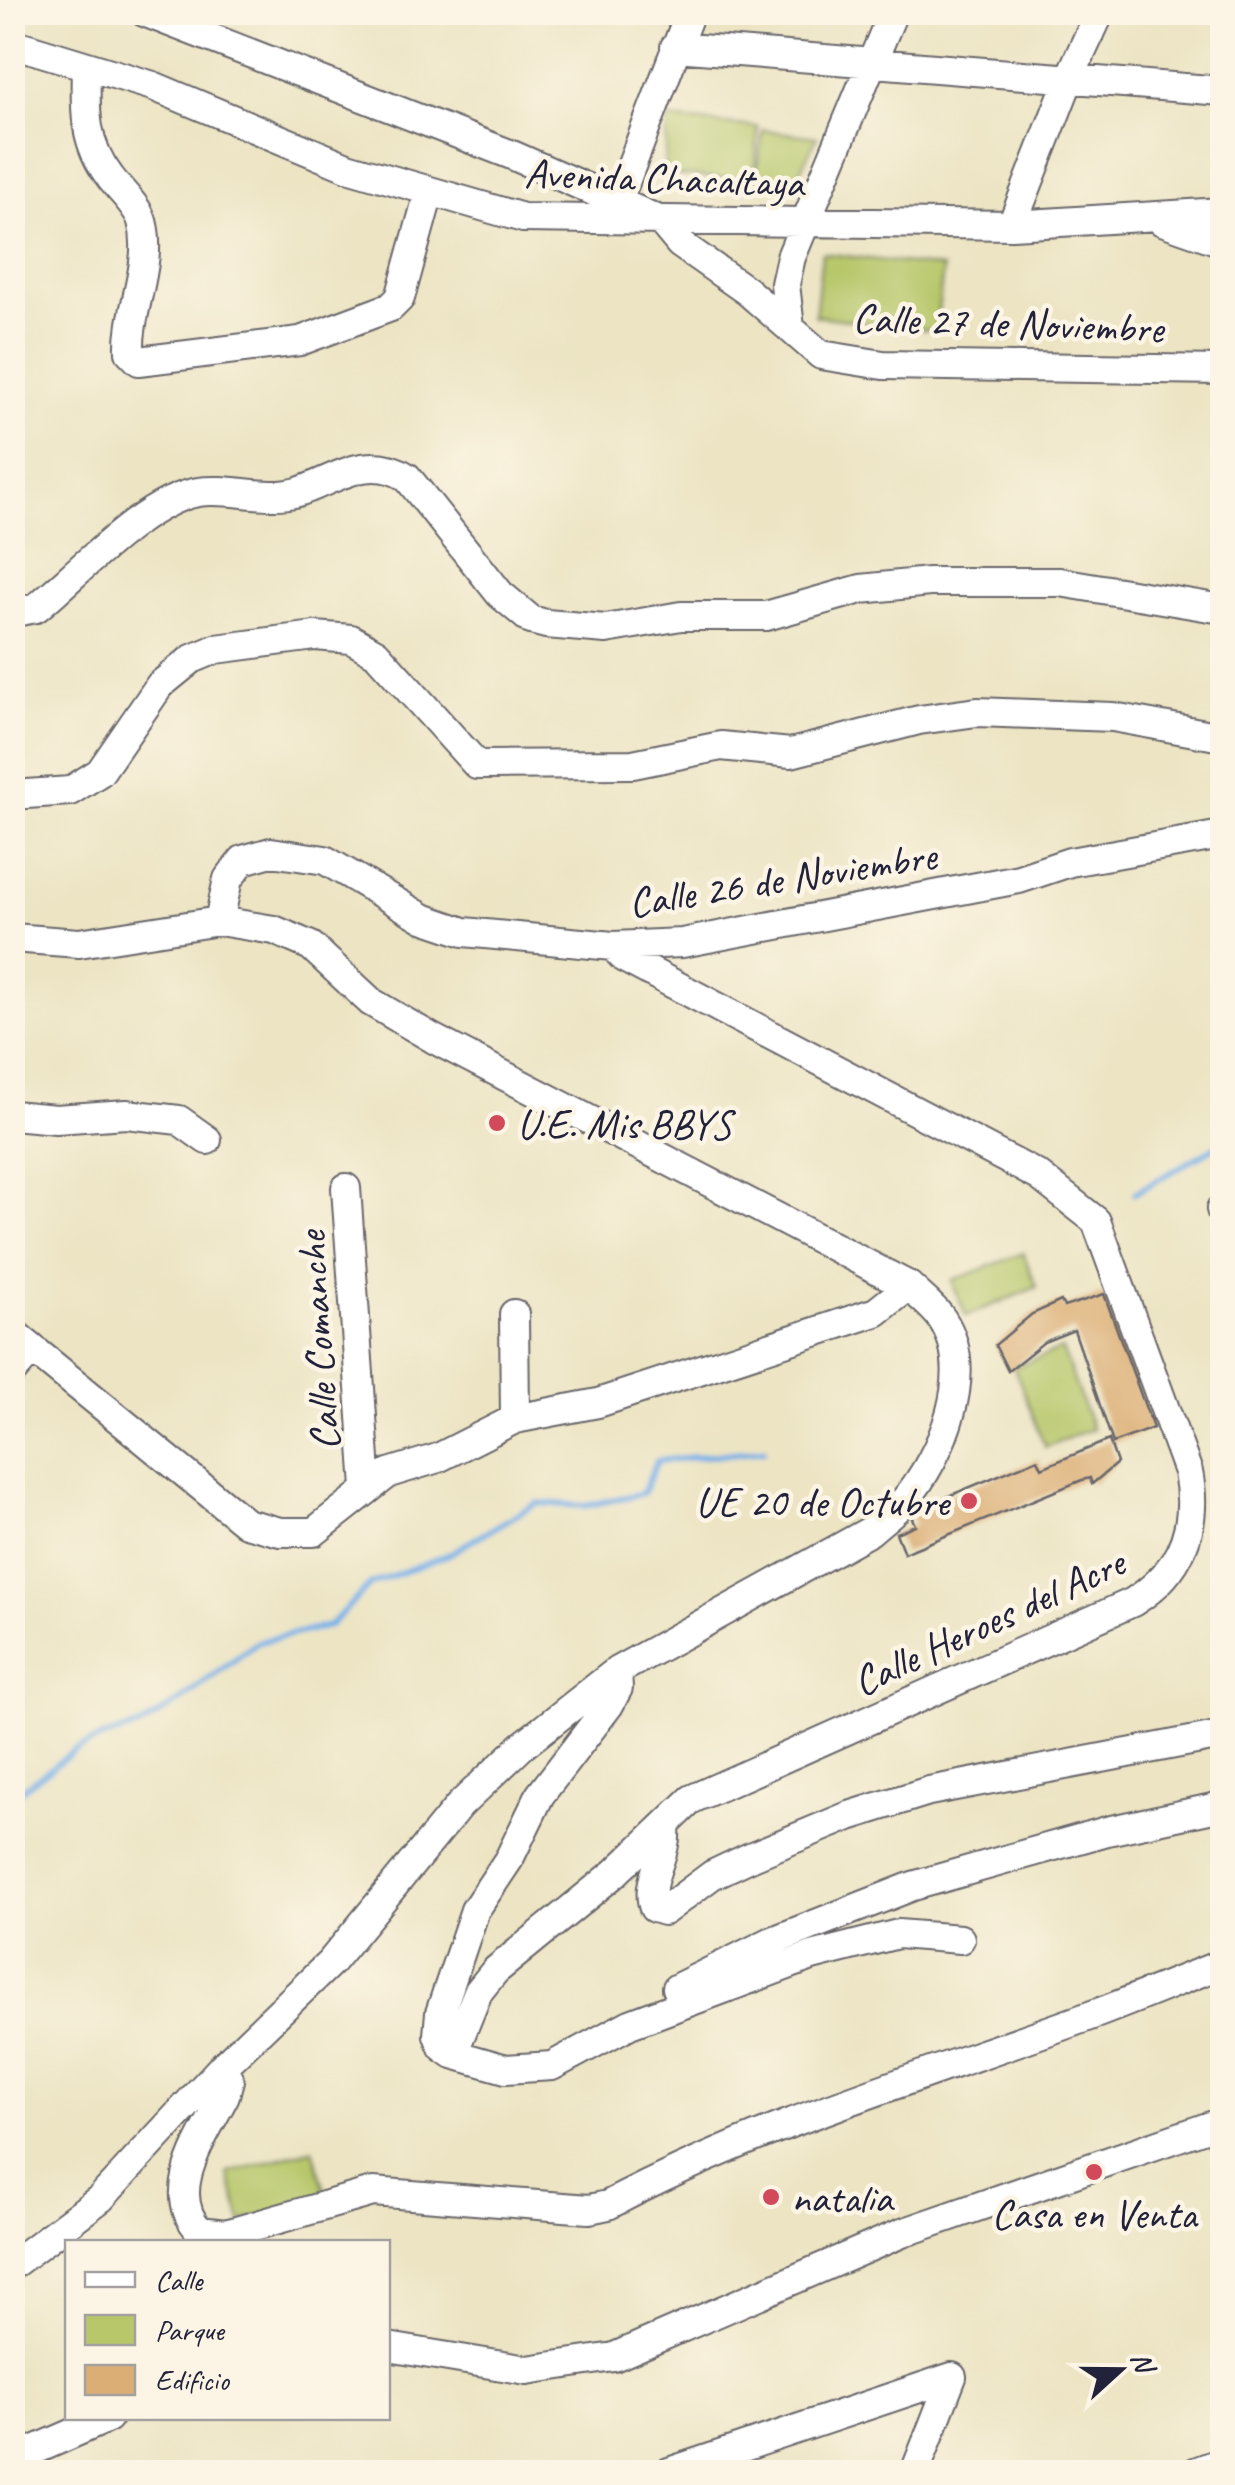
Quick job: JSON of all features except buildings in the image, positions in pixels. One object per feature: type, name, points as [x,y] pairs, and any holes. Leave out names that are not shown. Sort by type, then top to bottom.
[{"type":"street","points":[[144,12],[512,154],[614,211],[661,222]]},
{"type":"street","points":[[614,211],[690,12]]},
{"type":"street","points":[[790,328],[785,284],[804,221],[893,12]]},
{"type":"street","points":[[1012,225],[1069,79],[1100,12]]},
{"type":"street","name":"Avenida Chacaltaya","points":[[12,43],[154,86],[348,167],[429,193],[523,218],[614,211]]},
{"type":"street","points":[[675,46],[1222,91]]},
{"type":"street","points":[[86,66],[85,126],[95,156],[139,213],[146,243],[129,332],[130,352],[139,361],[300,341],[391,307],[400,298],[429,193]]},
{"type":"street","name":"Avenida Chacaltaya","points":[[661,222],[1012,225],[1222,212]]},
{"type":"street","points":[[1153,218],[1222,242]]},
{"type":"street","name":"Calle 27 de Noviembre","points":[[661,222],[680,244],[821,355],[862,364],[1222,370]]},
{"type":"street","points":[[12,603],[20,611],[36,608],[164,503],[222,490],[297,492],[348,470],[372,467],[393,468],[407,478],[515,610],[546,624],[606,630],[681,616],[766,616],[861,589],[929,582],[1060,582],[1222,609]]},
{"type":"street","points":[[12,795],[70,791],[100,772],[160,685],[192,659],[216,649],[316,636],[351,639],[376,653],[477,765],[633,764],[720,746],[791,753],[920,720],[976,712],[1114,716],[1222,736]]},
{"type":"street","name":"Calle 26 de Noviembre","points":[[219,922],[228,879],[244,860],[285,853],[325,860],[423,918],[464,932],[613,946],[682,943],[1222,835]]},
{"type":"street","points":[[12,938],[79,944],[219,922],[274,930],[311,946],[370,1002],[399,1019],[909,1286],[942,1319],[958,1358],[954,1396],[934,1459],[904,1501],[870,1531],[617,1670],[522,1746],[460,1806],[332,1962],[223,2066],[101,2198],[12,2265]]},
{"type":"street","name":"Calle Heroes del Acre","points":[[454,2054],[478,1992],[495,1971],[665,1828],[692,1799],[1080,1628],[1156,1588],[1183,1549],[1194,1502],[1142,1337],[1096,1221],[1039,1176],[624,958],[613,946]]},
{"type":"street","points":[[12,1115],[56,1120],[126,1114],[180,1120],[208,1140]]},
{"type":"street","name":"Calle Comanche","points":[[346,1188],[367,1488]]},
{"type":"street","points":[[12,1372],[22,1341],[246,1523],[280,1532],[314,1532],[367,1488],[397,1469],[438,1458],[515,1418],[598,1404],[858,1318],[898,1298],[909,1286]]},
{"type":"street","points":[[514,1314],[515,1418]]},
{"type":"street","points":[[617,1670],[618,1688],[608,1705],[540,1795],[509,1859],[474,1910],[440,2012],[438,2036],[454,2054],[506,2069],[552,2066],[576,2058],[630,2024],[812,1956],[898,1934],[960,1939]]},
{"type":"street","points":[[665,1828],[666,1843],[650,1897],[654,1908],[664,1910],[712,1875],[750,1857],[929,1791],[1222,1735]]},
{"type":"street","points":[[576,2058],[574,2046],[592,2028],[820,1922],[940,1878],[1107,1832],[1222,1806]]},
{"type":"street","points":[[223,2066],[229,2080],[226,2095],[183,2185],[186,2213],[200,2232],[226,2234],[374,2192],[589,2209],[608,2205],[790,2123],[895,2082],[1094,2014],[1222,1964]]},
{"type":"street","points":[[390,2347],[527,2370],[614,2357],[902,2233],[1218,2121]]},
{"type":"street","points":[[669,2472],[952,2376],[915,2472]]},
{"type":"street","points":[[12,2460],[103,2420]]},
{"type":"green space","points":[[668,119],[758,127],[754,181],[664,174]]},
{"type":"green space","points":[[763,130],[817,137],[793,185],[755,183]]},
{"type":"green space","points":[[822,253],[943,268],[936,331],[815,316]]},
{"type":"green space","points":[[1023,1253],[1037,1287],[966,1316],[952,1281]]},
{"type":"green space","points":[[1062,1349],[1092,1429],[1045,1447],[1014,1367]]},
{"type":"green space","points":[[313,2149],[327,2198],[242,2222],[228,2173]]},
{"type":"waterway","points":[[1135,1193],[1222,1143]]},
{"type":"waterway","points":[[12,1797],[74,1751],[141,1726],[258,1642],[329,1626],[371,1584],[447,1555],[537,1503],[585,1506],[643,1493],[657,1461],[764,1450]]},
{"type":"place","name":"U.E. Mis BBYS","points":[[497,1123]]},
{"type":"place","name":"UE 20 de Octubre","points":[[969,1501]]},
{"type":"place","name":"Casa en Venta","points":[[1094,2172]]},
{"type":"place","name":"natalia","points":[[771,2197]]}]
